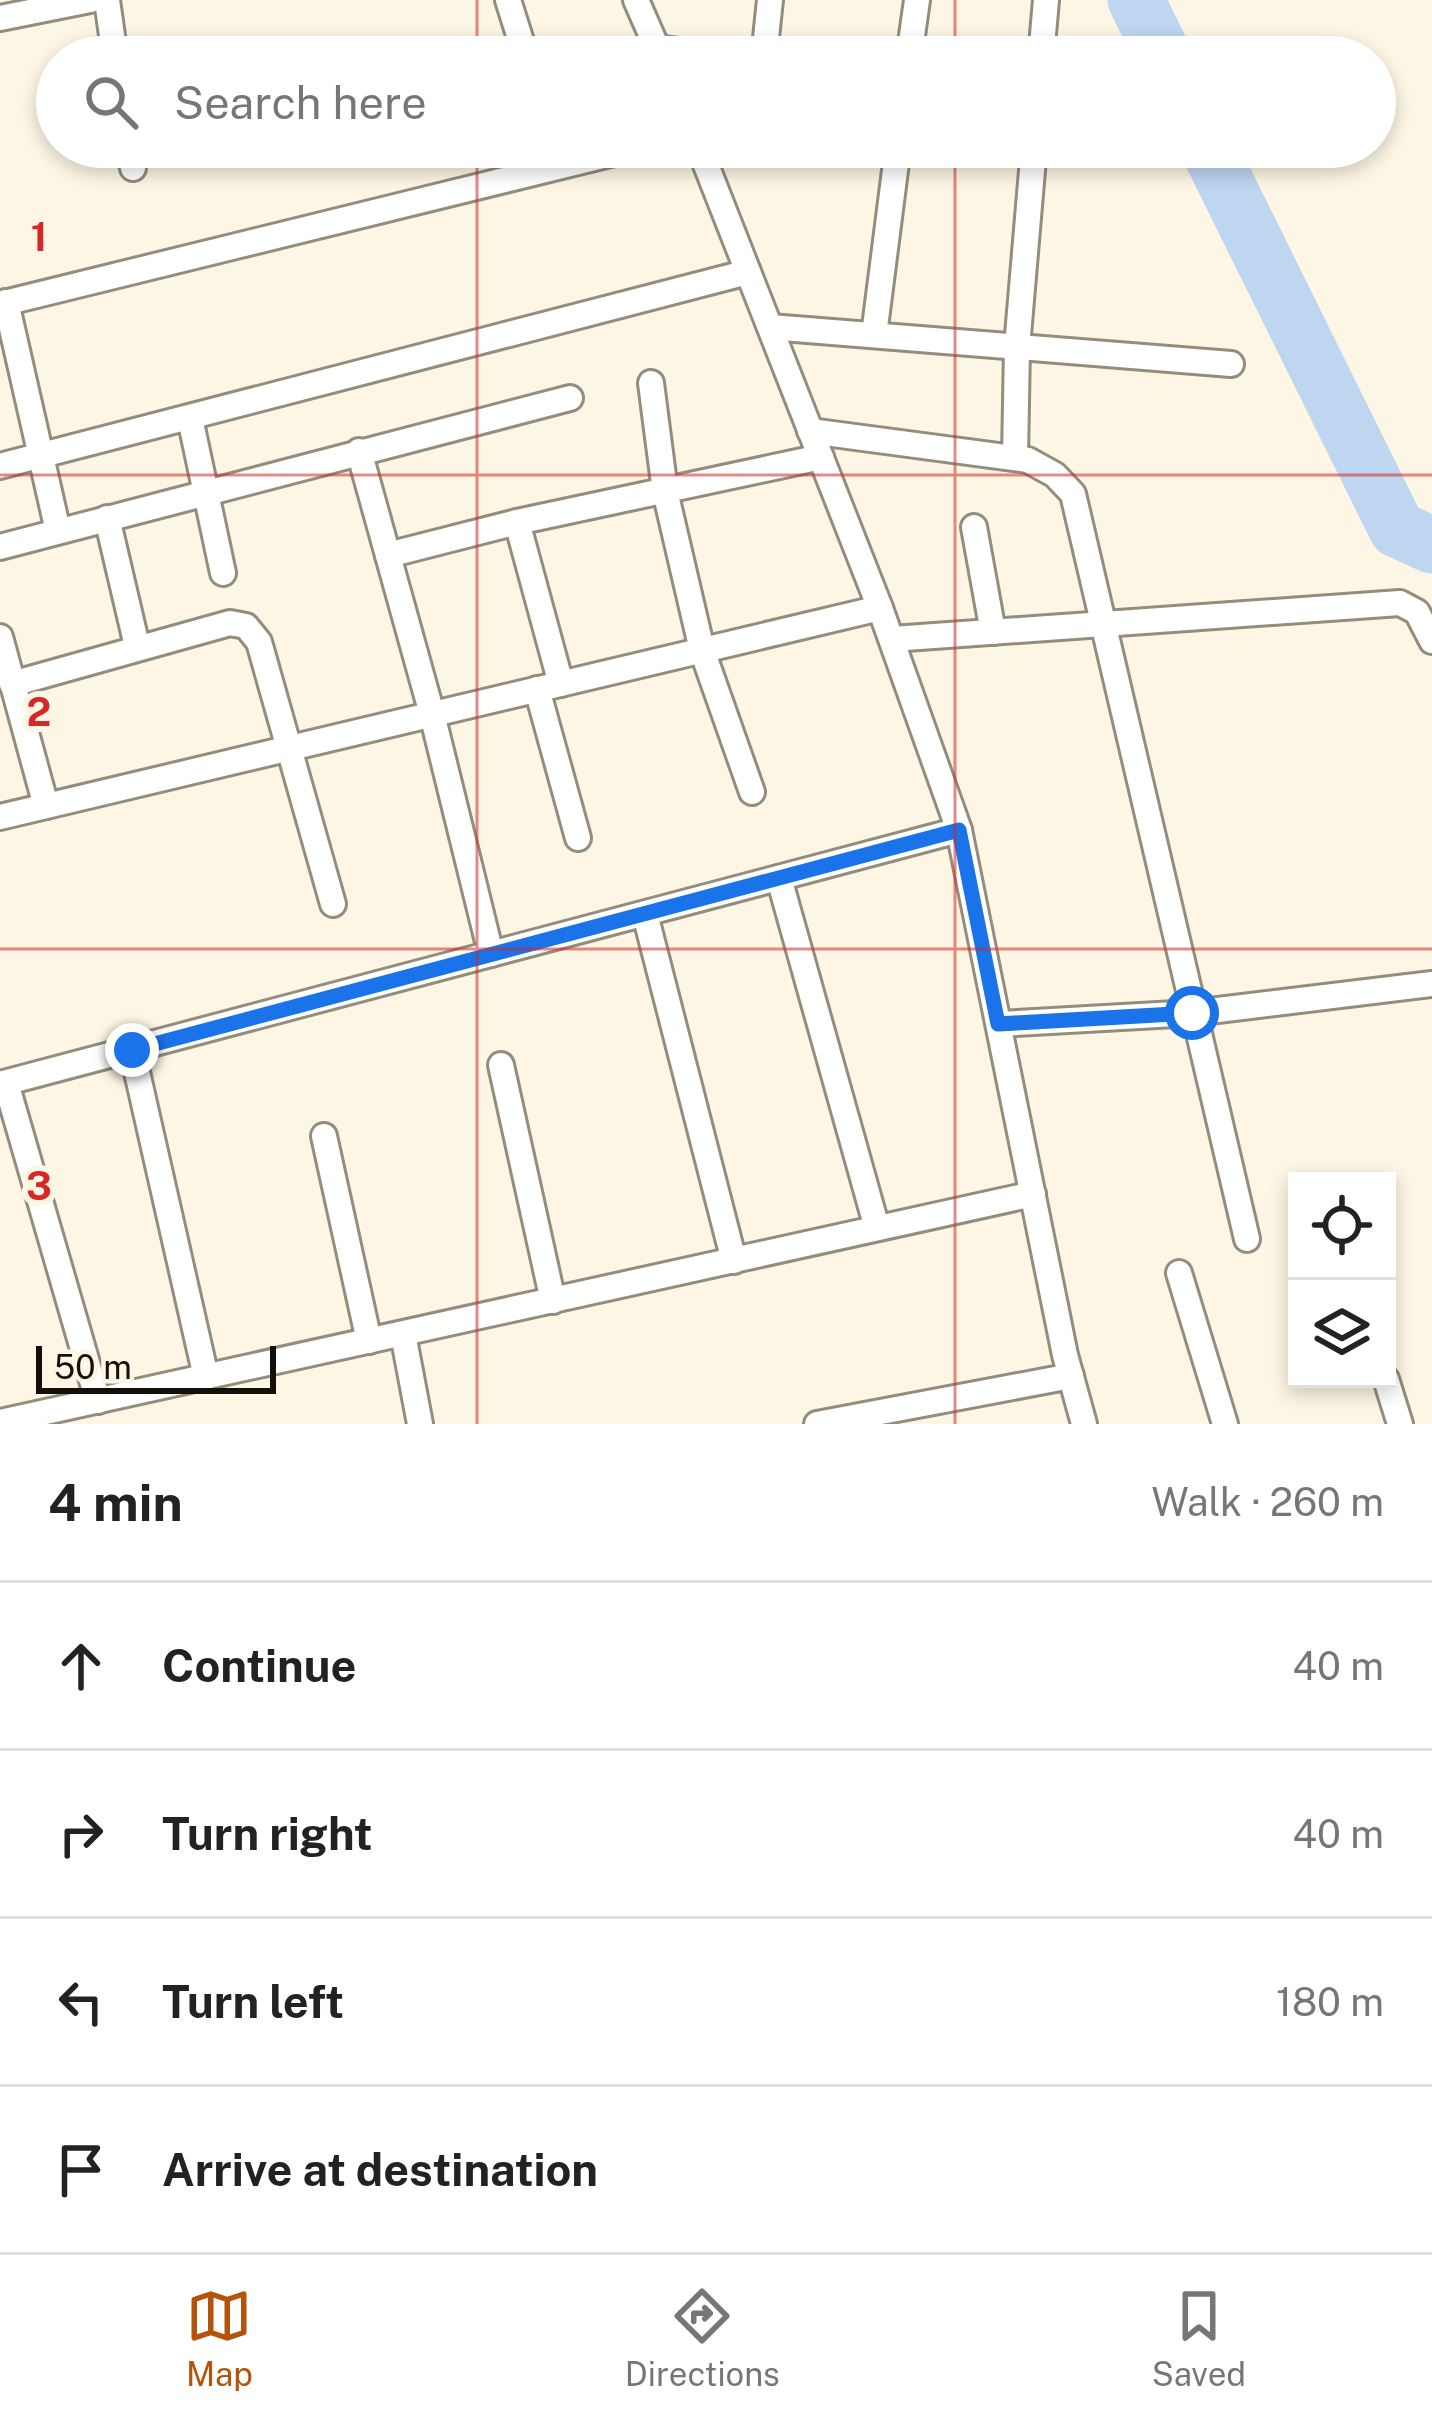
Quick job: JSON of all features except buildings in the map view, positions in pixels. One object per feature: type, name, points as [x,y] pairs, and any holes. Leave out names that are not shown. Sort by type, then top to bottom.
[{"type":"street","points":[[0,18],[90,0]]},
{"type":"street","points":[[106,0],[112,36]]},
{"type":"street","points":[[508,0],[519,36]]},
{"type":"street","points":[[635,0],[651,36]]},
{"type":"street","points":[[766,36],[770,0]]},
{"type":"street","points":[[913,36],[917,0]]},
{"type":"street","points":[[1043,36],[1046,0]]},
{"type":"street","points":[[58,531],[3,303],[515,168]]},
{"type":"street","points":[[707,168],[892,639],[959,830],[1084,1424]]},
{"type":"street","points":[[874,335],[895,168]]},
{"type":"street","points":[[1015,458],[1017,347],[1032,168]]},
{"type":"street","points":[[0,466],[748,272]]},
{"type":"street","points":[[770,327],[1231,364]]},
{"type":"street","points":[[650,383],[665,490],[701,650],[752,793]]},
{"type":"street","points":[[0,547],[570,398]]},
{"type":"street","points":[[190,418],[223,574]]},
{"type":"street","points":[[810,430],[1028,460],[1055,475],[1073,494],[1247,1239]]},
{"type":"street","points":[[359,451],[432,714],[491,954]]},
{"type":"street","points":[[388,555],[821,457]]},
{"type":"street","points":[[107,518],[137,646]]},
{"type":"street","points":[[518,522],[578,838]]},
{"type":"street","points":[[974,527],[993,632]]},
{"type":"street","points":[[892,639],[1400,603],[1417,612],[1432,641]]},
{"type":"street","points":[[0,817],[880,608]]},
{"type":"street","points":[[13,683],[230,623],[246,626],[259,642],[333,904]]},
{"type":"street","points":[[0,638],[46,806]]},
{"type":"street","points":[[98,1400],[3,1083],[959,830]]},
{"type":"street","points":[[779,878],[877,1228]]},
{"type":"street","points":[[645,914],[734,1261]]},
{"type":"street","points":[[998,1024],[1192,1013],[1432,983]]},
{"type":"street","points":[[132,1050],[206,1377]]},
{"type":"street","points":[[500,1065],[553,1300]]},
{"type":"street","points":[[324,1136],[369,1341]]},
{"type":"street","points":[[0,1422],[1033,1194]]},
{"type":"street","points":[[1179,1273],[1225,1424]]},
{"type":"street","points":[[403,1334],[420,1424]]},
{"type":"street","points":[[817,1424],[878,1418],[1071,1376]]},
{"type":"street","points":[[1389,1388],[1400,1424]]},
{"type":"waterway","points":[[1136,0],[1154,36]]},
{"type":"waterway","points":[[1218,168],[1397,529],[1432,545]]},
{"type":"route","points":[[132,1050],[959,830],[998,1024],[1192,1013]]}]
